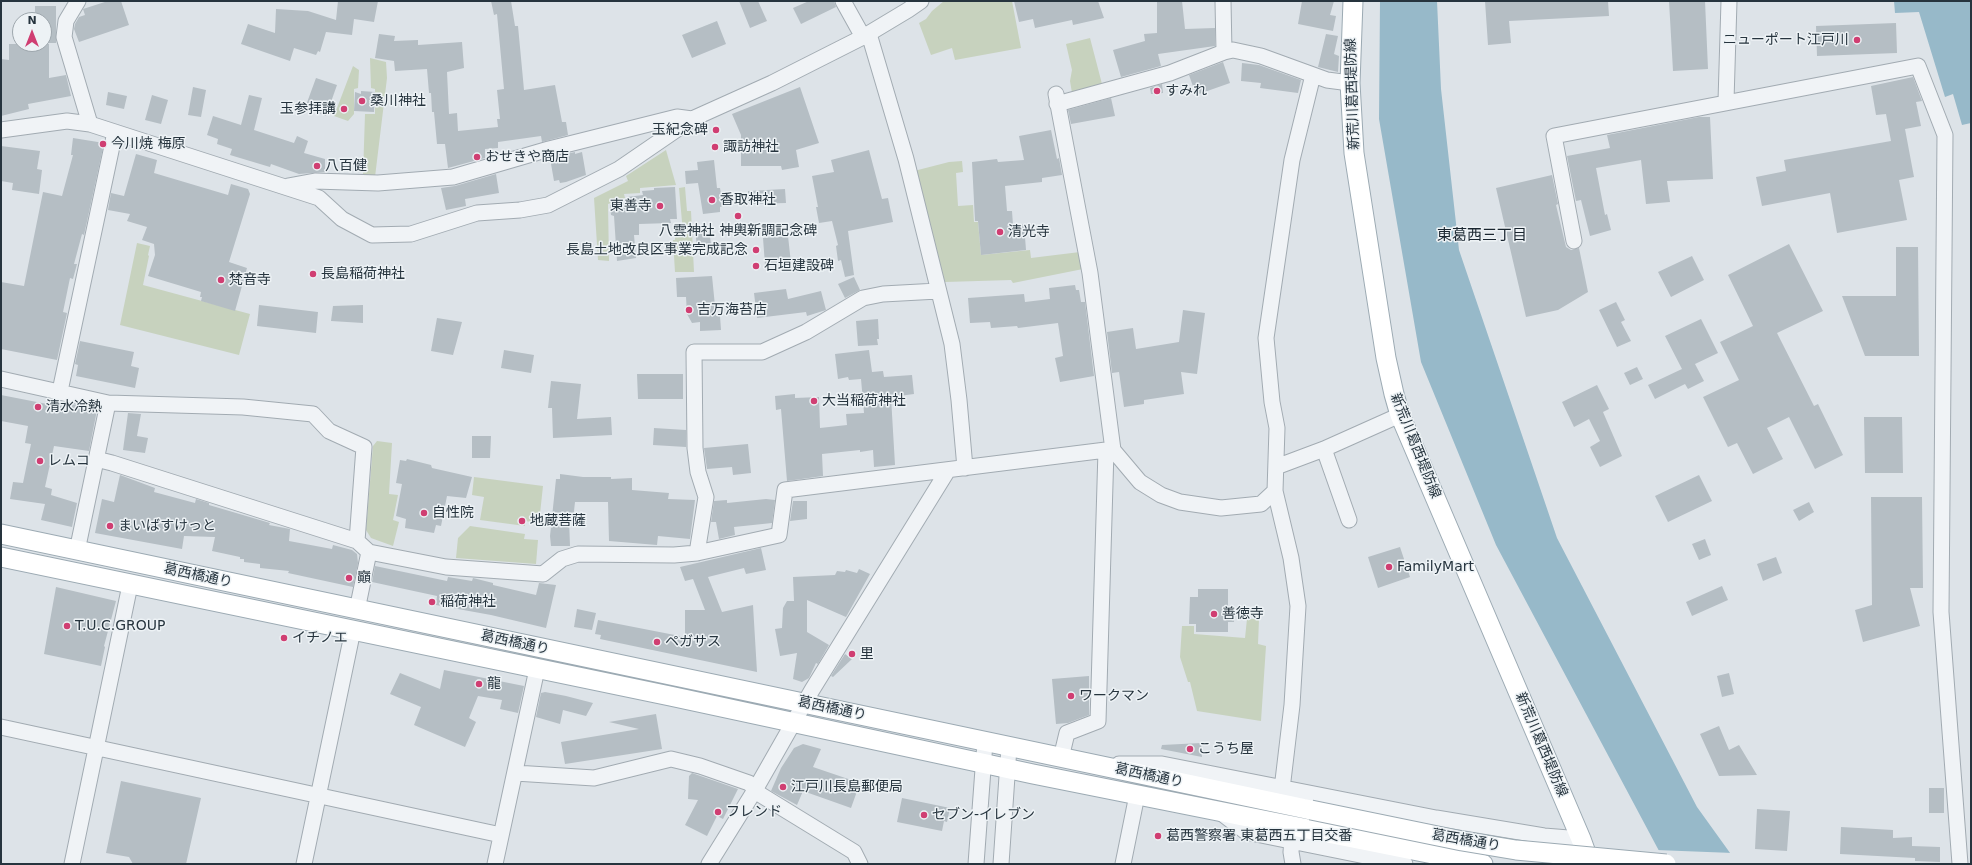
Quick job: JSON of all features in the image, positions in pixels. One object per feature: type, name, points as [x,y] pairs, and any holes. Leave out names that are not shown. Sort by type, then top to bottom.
[{"type":"main road","name":"新荒川葛西堤防線","points":[[1352,1],[1350,83],[1355,161],[1386,358],[1394,394],[1400,415],[1581,839],[1590,864]]},
{"type":"main road","name":"葛西橋通り","points":[[1,534],[1060,758],[1462,841],[1508,849],[1666,864]]},
{"type":"main road","name":"葛西橋通り","points":[[1,557],[1137,795],[1483,864]]},
{"type":"street","points":[[78,1],[66,21],[64,37],[65,45],[90,124]]},
{"type":"street","points":[[843,1],[866,35],[906,159],[952,344],[965,468]]},
{"type":"street","points":[[1,130],[67,121],[90,124],[287,186],[319,198],[342,218],[372,235],[411,234],[477,213],[520,210],[548,205],[619,169],[692,119],[772,83],[866,35],[921,1]]},
{"type":"street","points":[[1223,1],[1224,52]]},
{"type":"street","points":[[1726,101],[1729,1]]},
{"type":"street","points":[[1060,758],[1067,733],[1098,721],[1109,450],[1090,273],[1057,99],[1170,73],[1224,52],[1233,50],[1261,56],[1327,80],[1350,83]]},
{"type":"street","points":[[1574,241],[1554,136],[1726,101],[1918,66],[1946,135],[1941,612],[1960,864]]},
{"type":"street","points":[[1282,789],[1292,705],[1298,606],[1291,558],[1275,491],[1277,428],[1272,402],[1266,338],[1292,160],[1313,75]]},
{"type":"street","points":[[287,186],[315,181],[378,183],[453,178],[549,149],[677,117],[692,119]]},
{"type":"street","points":[[60,391],[114,132]]},
{"type":"street","points":[[697,553],[706,497],[698,472],[695,448],[694,352],[762,352],[806,332],[863,298],[883,294],[938,291]]},
{"type":"street","points":[[1,379],[60,391],[108,404],[242,407],[313,414],[329,431],[364,446],[357,542]]},
{"type":"street","points":[[77,551],[108,404]]},
{"type":"street","points":[[1276,467],[1324,449],[1400,415]]},
{"type":"street","points":[[1324,449],[1349,520]]},
{"type":"street","points":[[96,459],[112,462],[357,542],[369,552],[446,567],[543,574],[562,559],[578,554],[674,555],[697,553],[780,535],[785,490],[1109,450]]},
{"type":"street","points":[[1109,450],[1140,482],[1161,495],[1180,502],[1221,508],[1261,504],[1275,491]]},
{"type":"street","points":[[710,864],[755,790],[793,722],[948,470]]},
{"type":"street","points":[[357,610],[369,552]]},
{"type":"street","points":[[72,864],[130,585]]},
{"type":"street","points":[[304,864],[353,630]]},
{"type":"street","points":[[495,864],[537,669]]},
{"type":"street","points":[[1,727],[319,794],[501,835]]},
{"type":"street","points":[[976,864],[985,742]]},
{"type":"street","points":[[1001,864],[1009,747]]},
{"type":"street","points":[[515,773],[594,778],[671,759],[700,766],[748,783],[761,795],[854,852],[860,864]]},
{"type":"street","points":[[1090,764],[1162,764],[1282,789],[1436,818],[1544,836],[1581,839]]},
{"type":"street","points":[[1123,864],[1137,795]]},
{"type":"street","points":[[1219,811],[1246,832],[1292,840],[1405,864]]},
{"type":"street","points":[[1292,840],[1291,852],[1293,864]]},
{"type":"green space","points":[[944,1],[1012,1],[1021,48],[955,60],[952,48],[931,55],[919,23],[926,19],[932,11]]},
{"type":"green space","points":[[1090,38],[1102,84],[1072,93],[1070,81],[1072,70],[1066,44]]},
{"type":"green space","points":[[370,58],[386,62],[387,78],[375,177],[363,175],[365,114],[375,114],[375,89],[371,88]]},
{"type":"green space","points":[[353,66],[359,70],[358,88],[354,89],[354,114],[348,121],[334,116]]},
{"type":"green space","points":[[666,150],[676,185],[640,188],[640,193],[624,194],[625,198],[608,204],[609,261],[598,260],[594,198],[628,181],[626,176]]},
{"type":"green space","points":[[962,161],[963,172],[956,173],[958,206],[973,205],[974,222],[978,222],[981,255],[1030,250],[1031,258],[1080,252],[1083,269],[1013,283],[1011,280],[945,282],[914,171],[949,162]]},
{"type":"green space","points":[[685,187],[687,211],[691,211],[694,272],[675,272],[673,240],[675,240],[675,234],[683,233],[679,188]]},
{"type":"green space","points":[[137,243],[150,246],[143,285],[250,314],[239,355],[120,325]]},
{"type":"green space","points":[[377,441],[392,443],[389,494],[398,495],[393,520],[399,522],[393,546],[371,538],[366,530],[373,446]]},
{"type":"green space","points":[[474,477],[543,486],[539,523],[525,521],[525,526],[480,520],[484,497],[472,495]]},
{"type":"green space","points":[[470,526],[525,534],[524,539],[538,540],[536,564],[456,558],[458,538]]},
{"type":"green space","points":[[1247,619],[1259,619],[1258,644],[1266,646],[1261,721],[1197,711],[1190,682],[1188,682],[1180,657],[1182,626],[1194,626],[1194,634],[1245,638]]},
{"type":"water","points":[[1380,1],[1437,1],[1441,89],[1459,250],[1557,538],[1697,807],[1738,864],[1666,864],[1496,545],[1421,362],[1379,119]]},
{"type":"water","points":[[1894,1],[1971,1],[1971,123],[1962,125],[1953,94],[1945,97],[1919,12],[1895,13]]},
{"type":"pier","points":[[1656,850],[1733,853],[1740,864],[1664,864]]},
{"type":"building","points":[[108,1],[121,1],[129,25],[79,42],[74,29],[79,17],[85,15],[83,9]]},
{"type":"building","points":[[338,1],[378,1],[374,22],[354,19],[352,35],[326,32],[320,52],[318,51],[316,55],[294,48],[290,61],[241,44],[248,24],[275,33],[276,9],[308,11],[336,20]]},
{"type":"building","points":[[491,1],[511,1],[515,26],[518,26],[524,90],[555,85],[562,122],[566,122],[568,135],[542,142],[541,136],[498,142],[498,148],[485,149],[485,158],[448,168],[445,144],[437,144],[434,112],[432,112],[431,93],[429,93],[427,69],[395,71],[394,61],[375,58],[379,34],[395,36],[394,41],[418,40],[418,45],[462,42],[464,68],[447,72],[449,114],[457,113],[458,131],[498,127],[497,119],[500,119],[497,90],[504,89],[497,14],[494,15]]},
{"type":"building","points":[[739,1],[758,1],[767,21],[750,28]]},
{"type":"building","points":[[809,1],[834,1],[836,7],[801,24],[793,8]]},
{"type":"building","points":[[1014,1],[1098,1],[1104,18],[1073,25],[1072,20],[1035,28],[1033,19],[1019,22]]},
{"type":"building","points":[[1157,1],[1182,1],[1185,29],[1215,28],[1215,46],[1158,54],[1161,66],[1121,77],[1113,50],[1145,41],[1144,34],[1157,33]]},
{"type":"building","points":[[1302,1],[1334,1],[1330,15],[1336,16],[1333,31],[1298,24]]},
{"type":"building","points":[[1485,1],[1608,1],[1609,16],[1509,21],[1511,43],[1488,45]]},
{"type":"building","points":[[1669,1],[1705,1],[1708,69],[1673,71]]},
{"type":"building","points":[[35,6],[56,6],[56,43],[52,43],[52,12],[35,12]]},
{"type":"building","points":[[717,21],[726,44],[692,58],[682,35]]},
{"type":"building","name":"ニューポート江戸川","points":[[1896,23],[1897,53],[1817,56],[1816,26]]},
{"type":"building","points":[[1326,34],[1338,36],[1334,54],[1339,56],[1338,72],[1318,67]]},
{"type":"building","points":[[9,44],[12,44],[12,52],[49,52],[49,78],[66,75],[71,96],[28,104],[29,109],[1,116],[1,59],[9,60]]},
{"type":"building","points":[[1223,62],[1230,83],[1196,95],[1189,75]]},
{"type":"building","points":[[1242,63],[1259,65],[1301,80],[1298,93],[1260,88],[1261,83],[1241,81]]},
{"type":"building","points":[[1913,77],[1922,101],[1916,102],[1921,126],[1905,129],[1914,177],[1899,180],[1907,220],[1837,233],[1830,193],[1762,206],[1756,177],[1786,171],[1784,160],[1891,141],[1886,114],[1876,115],[1871,86]]},
{"type":"building","points":[[316,78],[337,85],[326,116],[305,108]]},
{"type":"building","points":[[1162,84],[1163,93],[1151,94],[1150,88]]},
{"type":"building","points":[[193,87],[206,90],[201,117],[188,115]]},
{"type":"building","points":[[800,87],[819,143],[796,150],[799,167],[782,170],[781,166],[741,166],[741,135],[732,114]]},
{"type":"building","points":[[361,91],[375,92],[374,112],[354,111],[355,92],[361,94]]},
{"type":"building","points":[[108,92],[127,96],[124,109],[106,105]]},
{"type":"building","points":[[152,95],[168,100],[161,124],[145,120]]},
{"type":"building","points":[[249,95],[262,98],[254,130],[294,143],[297,136],[308,141],[304,153],[325,159],[325,172],[299,174],[271,164],[270,167],[230,155],[232,149],[217,144],[218,139],[207,135],[213,116],[241,125]]},
{"type":"building","points":[[1111,98],[1115,116],[1071,124],[1068,110]]},
{"type":"building","points":[[1699,117],[1710,117],[1713,179],[1667,181],[1670,202],[1646,204],[1641,160],[1596,168],[1605,215],[1607,214],[1611,230],[1590,236],[1581,200],[1576,201],[1567,156],[1610,148],[1607,135]]},
{"type":"building","points":[[1051,130],[1062,175],[1042,178],[1042,182],[1005,186],[1007,211],[1012,211],[1013,225],[1024,224],[1026,250],[981,255],[978,221],[975,221],[972,162],[997,159],[998,162],[1024,160],[1019,136]]},
{"type":"building","points":[[73,138],[104,143],[84,235],[82,234],[74,264],[77,264],[73,279],[70,278],[63,312],[67,313],[57,360],[1,349],[1,282],[24,286],[43,192],[62,196],[73,155],[71,155]]},
{"type":"building","points":[[1,146],[40,151],[37,169],[42,170],[39,194],[12,190],[13,183],[1,181]]},
{"type":"building","points":[[869,150],[882,199],[888,198],[893,222],[848,231],[854,275],[845,277],[841,260],[838,261],[836,246],[838,245],[832,221],[819,223],[816,207],[818,207],[812,176],[834,172],[831,160]]},
{"type":"building","points":[[575,152],[575,154],[582,152],[586,175],[566,182],[560,183],[559,180],[554,181],[550,158]]},
{"type":"building","points":[[136,154],[157,160],[154,173],[228,195],[231,184],[248,189],[250,194],[229,262],[247,268],[235,311],[201,301],[201,292],[148,276],[155,255],[154,244],[142,240],[147,227],[127,221],[130,214],[108,210],[111,193],[124,196]]},
{"type":"building","points":[[714,160],[717,188],[720,188],[723,206],[720,207],[720,212],[703,214],[698,183],[686,184],[685,171],[698,170],[697,162]]},
{"type":"building","points":[[496,174],[499,193],[465,199],[466,206],[446,210],[441,188],[455,186]]},
{"type":"building","points":[[1552,175],[1558,204],[1556,205],[1566,247],[1571,250],[1579,248],[1588,292],[1558,310],[1526,317],[1496,188]]},
{"type":"building","points":[[675,187],[677,219],[670,219],[671,223],[639,224],[639,235],[634,235],[636,258],[617,261],[614,216],[611,215],[610,205],[625,204],[625,201],[628,201],[627,197],[643,195],[642,191],[654,190],[654,188]]},
{"type":"building","points":[[785,189],[786,203],[748,204],[748,191]]},
{"type":"building","points":[[709,229],[712,252],[698,254],[695,230]]},
{"type":"building","points":[[788,236],[791,263],[765,265],[763,238]]},
{"type":"building","points":[[1789,244],[1823,311],[1777,333],[1814,406],[1818,404],[1843,455],[1815,469],[1789,417],[1767,428],[1783,459],[1753,474],[1737,443],[1728,447],[1703,397],[1739,380],[1720,342],[1753,326],[1728,275]]},
{"type":"building","points":[[1896,247],[1918,247],[1919,356],[1865,356],[1842,296],[1896,296]]},
{"type":"building","points":[[1692,256],[1704,280],[1671,297],[1658,272]]},
{"type":"building","points":[[712,276],[716,316],[720,316],[721,330],[700,331],[700,322],[692,323],[687,314],[686,297],[677,297],[676,278]]},
{"type":"building","points":[[854,277],[860,290],[845,298],[838,284]]},
{"type":"building","points":[[1075,285],[1076,290],[1079,290],[1081,302],[1085,302],[1094,376],[1060,382],[1055,358],[1063,356],[1058,323],[1018,328],[1017,326],[991,328],[990,322],[970,323],[968,298],[1024,294],[1025,302],[1050,299],[1049,288]]},
{"type":"building","points":[[786,289],[788,299],[821,291],[826,310],[807,316],[806,312],[757,318],[754,293]]},
{"type":"building","points":[[1616,302],[1625,320],[1621,322],[1631,341],[1617,347],[1599,310]]},
{"type":"building","points":[[259,305],[318,312],[316,333],[257,326]]},
{"type":"building","points":[[363,305],[363,323],[331,321],[333,306]]},
{"type":"building","points":[[1183,310],[1205,313],[1197,374],[1181,372],[1184,394],[1144,400],[1144,404],[1124,407],[1119,372],[1112,373],[1107,332],[1133,328],[1136,349],[1179,342]]},
{"type":"building","points":[[437,318],[462,322],[453,355],[431,351]]},
{"type":"building","points":[[878,319],[878,345],[858,346],[856,321]]},
{"type":"building","points":[[1701,319],[1718,353],[1695,364],[1704,381],[1688,389],[1685,384],[1655,399],[1648,385],[1682,369],[1665,336]]},
{"type":"building","points":[[80,341],[134,352],[131,366],[139,368],[135,388],[76,376],[78,365],[75,364]]},
{"type":"building","points":[[504,350],[534,355],[531,373],[501,368]]},
{"type":"building","points":[[869,350],[872,372],[883,371],[884,377],[912,375],[914,394],[891,397],[895,465],[874,467],[873,450],[822,454],[823,476],[787,481],[781,409],[776,410],[775,396],[795,394],[795,398],[819,397],[820,428],[847,425],[846,414],[864,413],[861,379],[849,380],[848,377],[838,379],[835,354]]},
{"type":"building","points":[[1637,367],[1643,379],[1630,385],[1624,373]]},
{"type":"building","points":[[637,374],[683,374],[683,399],[638,399]]},
{"type":"building","points":[[551,381],[581,384],[577,419],[611,417],[612,435],[553,438],[552,408],[548,408]]},
{"type":"building","points":[[1597,385],[1609,409],[1603,412],[1622,456],[1600,467],[1590,447],[1600,441],[1589,419],[1574,427],[1562,402]]},
{"type":"building","points":[[1,395],[47,404],[48,402],[72,407],[72,404],[97,410],[89,451],[54,446],[45,487],[52,489],[51,495],[77,503],[72,527],[41,520],[45,504],[10,499],[13,482],[23,483],[31,444],[25,443],[28,426],[1,421]]},
{"type":"building","points":[[128,413],[141,414],[137,436],[148,438],[145,453],[123,450]]},
{"type":"building","points":[[1864,417],[1902,417],[1903,473],[1865,473]]},
{"type":"building","points":[[654,428],[686,430],[686,447],[653,445]]},
{"type":"building","points":[[472,436],[491,436],[490,458],[472,458]]},
{"type":"building","points":[[748,444],[751,473],[733,475],[732,467],[707,469],[704,448]]},
{"type":"building","points":[[407,459],[431,465],[432,468],[472,477],[466,498],[447,496],[441,526],[436,525],[434,533],[405,528],[406,519],[396,516],[402,484],[396,483],[400,460],[406,461]]},
{"type":"building","points":[[560,474],[583,477],[611,477],[611,479],[632,478],[632,490],[669,493],[668,499],[695,500],[690,539],[658,536],[657,545],[609,541],[608,502],[575,502],[573,520],[569,519],[570,546],[551,546],[550,536],[556,479],[560,479]]},
{"type":"building","points":[[120,475],[155,488],[154,492],[195,503],[196,499],[209,503],[209,505],[270,523],[269,525],[290,529],[289,541],[332,549],[333,545],[352,550],[357,554],[358,563],[353,587],[288,573],[289,571],[260,568],[260,564],[244,562],[244,559],[240,559],[240,557],[212,551],[215,537],[184,536],[182,549],[95,533],[102,499],[114,502]]},
{"type":"building","points":[[1699,475],[1712,501],[1668,522],[1655,496]]},
{"type":"building","points":[[1871,497],[1922,497],[1923,588],[1910,588],[1920,626],[1863,642],[1855,610],[1872,605]]},
{"type":"building","points":[[766,499],[775,500],[772,523],[734,527],[735,535],[719,539],[716,522],[711,522],[714,501],[727,500],[727,503]]},
{"type":"building","points":[[793,501],[807,501],[807,519],[790,521]]},
{"type":"building","points":[[1809,502],[1814,512],[1799,521],[1793,510]]},
{"type":"building","points":[[1705,539],[1711,555],[1699,560],[1692,544]]},
{"type":"building","name":"FamilyMart","points":[[1400,547],[1410,577],[1378,588],[1368,557]]},
{"type":"building","points":[[761,548],[766,570],[746,574],[744,568],[708,577],[722,612],[753,605],[757,672],[600,639],[601,635],[595,634],[598,620],[685,637],[685,610],[705,610],[693,579],[685,581],[680,567]]},
{"type":"building","points":[[1776,557],[1782,573],[1763,581],[1757,564]]},
{"type":"building","points":[[375,566],[447,581],[448,577],[472,581],[473,578],[493,583],[493,585],[536,595],[539,583],[556,585],[546,628],[491,615],[436,605],[437,596],[372,582]]},
{"type":"building","points":[[859,569],[870,574],[846,617],[807,600],[807,632],[829,645],[818,664],[816,663],[809,678],[802,682],[793,679],[797,653],[780,656],[775,629],[782,628],[783,608],[787,601],[794,601],[793,577],[835,575],[837,571],[845,572],[846,570],[857,573]]},
{"type":"building","points":[[1722,586],[1728,600],[1692,616],[1686,602]]},
{"type":"building","points":[[56,587],[116,601],[104,646],[101,666],[44,654]]},
{"type":"building","points":[[1198,589],[1228,589],[1228,607],[1235,607],[1234,622],[1228,622],[1228,632],[1196,632],[1196,624],[1189,624],[1190,597],[1198,597]]},
{"type":"building","points":[[577,609],[596,613],[592,630],[574,627]]},
{"type":"building","points":[[845,654],[852,659],[833,677],[831,676]]},
{"type":"building","points":[[444,670],[524,686],[518,713],[500,709],[502,700],[478,696],[469,718],[476,722],[465,747],[414,725],[421,707],[390,694],[400,673],[440,689]]},
{"type":"building","points":[[1729,673],[1734,694],[1722,697],[1717,676]]},
{"type":"building","points":[[1089,676],[1089,715],[1068,723],[1056,724],[1052,679]]},
{"type":"building","points":[[545,692],[593,703],[586,716],[563,710],[560,724],[536,717],[541,693]]},
{"type":"building","points":[[656,714],[662,749],[565,764],[561,742],[639,729],[609,722]]},
{"type":"building","points":[[1719,726],[1729,750],[1739,745],[1757,775],[1719,776],[1700,734]]},
{"type":"building","points":[[1201,743],[1202,757],[1161,749],[1162,745]]},
{"type":"building","points":[[803,744],[821,749],[813,767],[860,783],[851,808],[803,791],[797,805],[771,791],[781,768],[794,748]]},
{"type":"building","points":[[692,773],[738,789],[723,819],[717,816],[707,836],[685,825],[698,800],[688,799],[689,776]]},
{"type":"building","points":[[121,781],[201,798],[186,864],[133,864],[129,857],[106,853]]},
{"type":"building","points":[[1929,788],[1944,788],[1944,813],[1929,813]]},
{"type":"building","name":"セブン-イレブン","points":[[902,798],[950,808],[947,822],[944,821],[942,831],[897,822]]},
{"type":"building","points":[[1757,809],[1790,811],[1787,851],[1755,849]]},
{"type":"building","points":[[1841,827],[1893,830],[1893,838],[1912,837],[1912,846],[1940,847],[1940,862],[1915,861],[1915,858],[1840,854]]},
{"type":"place","name":"ニューポート江戸川","points":[[1857,40]]},
{"type":"place","name":"すみれ","points":[[1157,91]]},
{"type":"place","name":"桑川神社","points":[[362,101]]},
{"type":"place","name":"玉参拝講","points":[[344,109]]},
{"type":"place","name":"玉紀念碑","points":[[716,130]]},
{"type":"place","name":"今川焼 梅原","points":[[103,144]]},
{"type":"place","name":"諏訪神社","points":[[715,147]]},
{"type":"place","name":"おせきや商店","points":[[477,157]]},
{"type":"place","name":"八百健","points":[[317,166]]},
{"type":"place","name":"香取神社","points":[[712,200]]},
{"type":"place","name":"東善寺","points":[[660,206]]},
{"type":"place","name":"八雲神社 神輿新調記念碑","points":[[738,216]]},
{"type":"place","name":"清光寺","points":[[1000,232]]},
{"type":"place","name":"長島土地改良区事業完成記念","points":[[756,250]]},
{"type":"place","name":"石垣建設碑","points":[[756,266]]},
{"type":"place","name":"長島稲荷神社","points":[[313,274]]},
{"type":"place","name":"梵音寺","points":[[221,280]]},
{"type":"place","name":"吉万海苔店","points":[[689,310]]},
{"type":"place","name":"大当稲荷神社","points":[[814,401]]},
{"type":"place","name":"清水冷熱","points":[[38,407]]},
{"type":"place","name":"レムコ","points":[[40,461]]},
{"type":"place","name":"自性院","points":[[424,513]]},
{"type":"place","name":"地蔵菩薩","points":[[522,521]]},
{"type":"place","name":"まいばすけっと","points":[[110,526]]},
{"type":"place","name":"FamilyMart","points":[[1389,567]]},
{"type":"place","name":"巓","points":[[349,578]]},
{"type":"place","name":"稲荷神社","points":[[432,602]]},
{"type":"place","name":"善徳寺","points":[[1214,614]]},
{"type":"place","name":"T.U.C.GROUP","points":[[67,626]]},
{"type":"place","name":"イチノエ","points":[[284,638]]},
{"type":"place","name":"ペガサス","points":[[657,642]]},
{"type":"place","name":"里","points":[[852,654]]},
{"type":"place","name":"龍","points":[[479,684]]},
{"type":"place","name":"ワークマン","points":[[1071,696]]},
{"type":"place","name":"こうち屋","points":[[1190,749]]},
{"type":"place","name":"江戸川長島郵便局","points":[[783,787]]},
{"type":"place","name":"フレンド","points":[[718,812]]},
{"type":"place","name":"セブン-イレブン","points":[[924,815]]},
{"type":"place","name":"葛西警察署 東葛西五丁目交番","points":[[1158,836]]},
{"type":"district","name":"東葛西三丁目","points":[[1482,236]]}]
